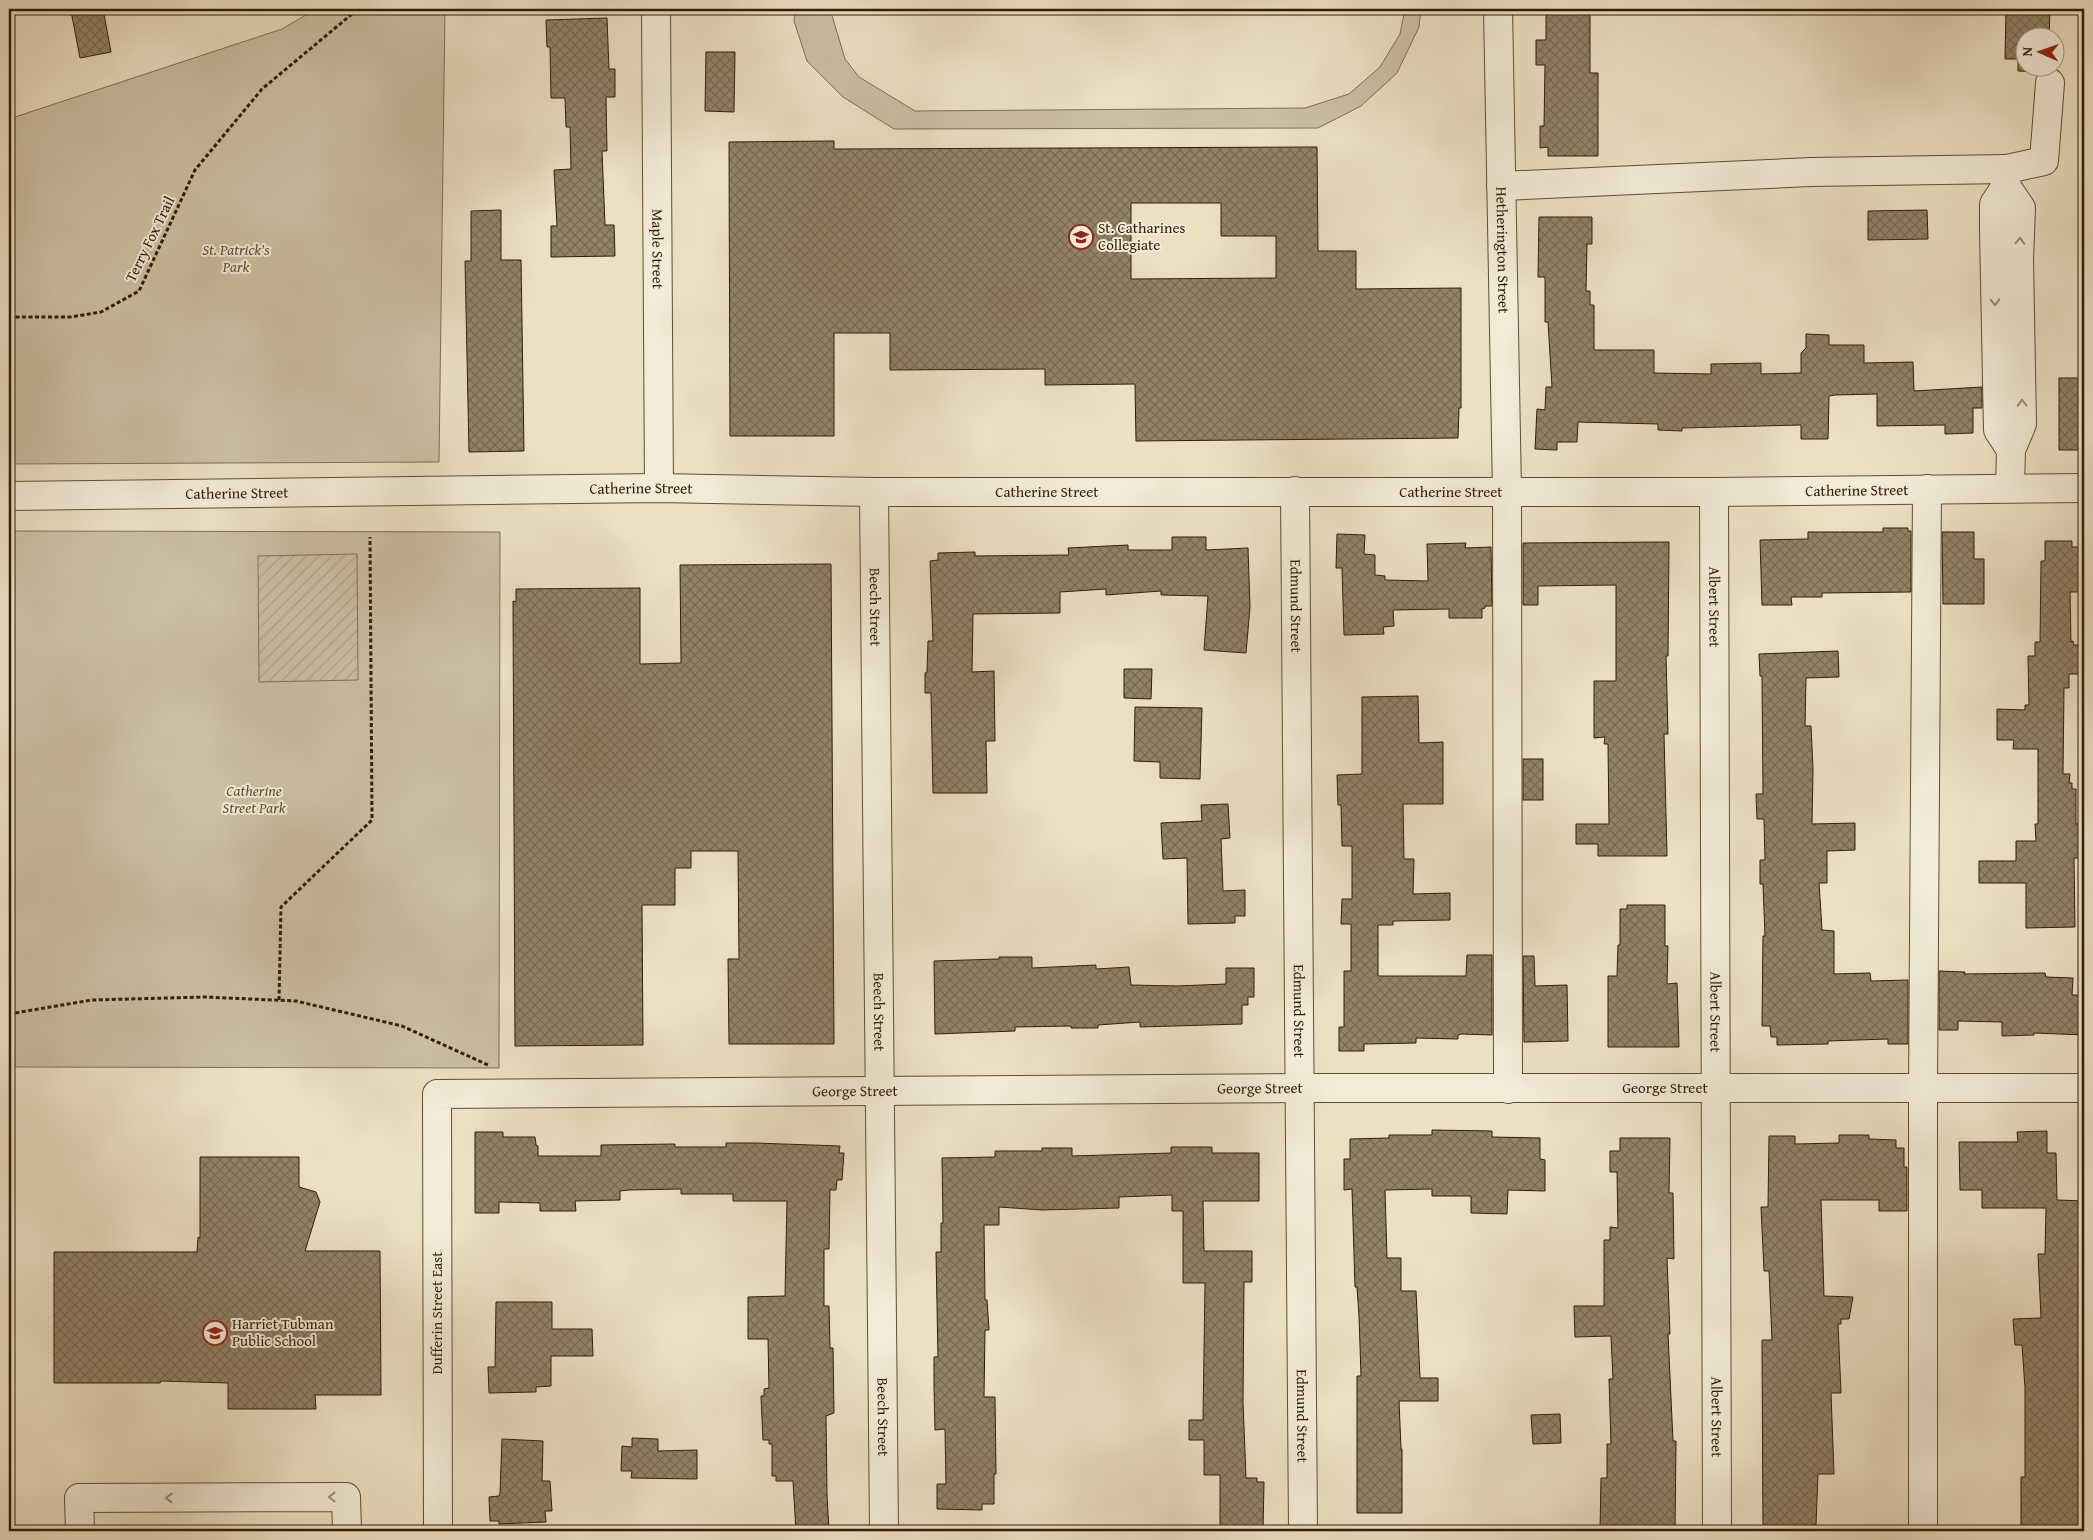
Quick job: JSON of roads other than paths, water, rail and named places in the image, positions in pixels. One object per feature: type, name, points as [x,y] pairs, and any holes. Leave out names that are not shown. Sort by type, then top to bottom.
[{"type":"street","name":"Maple Street","points":[[656,9],[659,488]]},
{"type":"street","name":"Hetherington Street","points":[[1498,9],[1507,491],[1508,1089]]},
{"type":"street","points":[[1501,186],[1811,172],[2007,178],[2044,161],[2050,83]]},
{"type":"street","points":[[2007,178],[2021,208],[2019,260],[2022,424],[2011,450],[2010,488]]},
{"type":"street","name":"Catherine Street","points":[[9,496],[659,488],[874,492],[1714,492],[2084,488]]},
{"type":"street","points":[[1923,1531],[1923,1088],[1927,489]]},
{"type":"street","name":"Beech Street","points":[[874,492],[878,1091],[884,1531]]},
{"type":"street","name":"Edmund Street","points":[[1296,492],[1298,1088],[1303,1531]]},
{"type":"street","name":"Albert Street","points":[[1714,492],[1718,1531]]},
{"type":"street","name":"George Street","points":[[436,1094],[1298,1088],[2084,1088]]},
{"type":"street","name":"Dufferin Street East","points":[[436,1094],[438,1531]]},
{"type":"street","points":[[80,1531],[80,1498],[346,1497],[347,1531]]},
{"type":"place","name":"St. Catharines Collegiate","points":[[1081,237]]},
{"type":"place","name":"Harriet Tubman Public School","points":[[215,1333]]},
{"type":"park label","name":"St. Patrick's Park","points":[[236,258]]},
{"type":"park label","name":"Catherine Street Park","points":[[254,800]]}]
